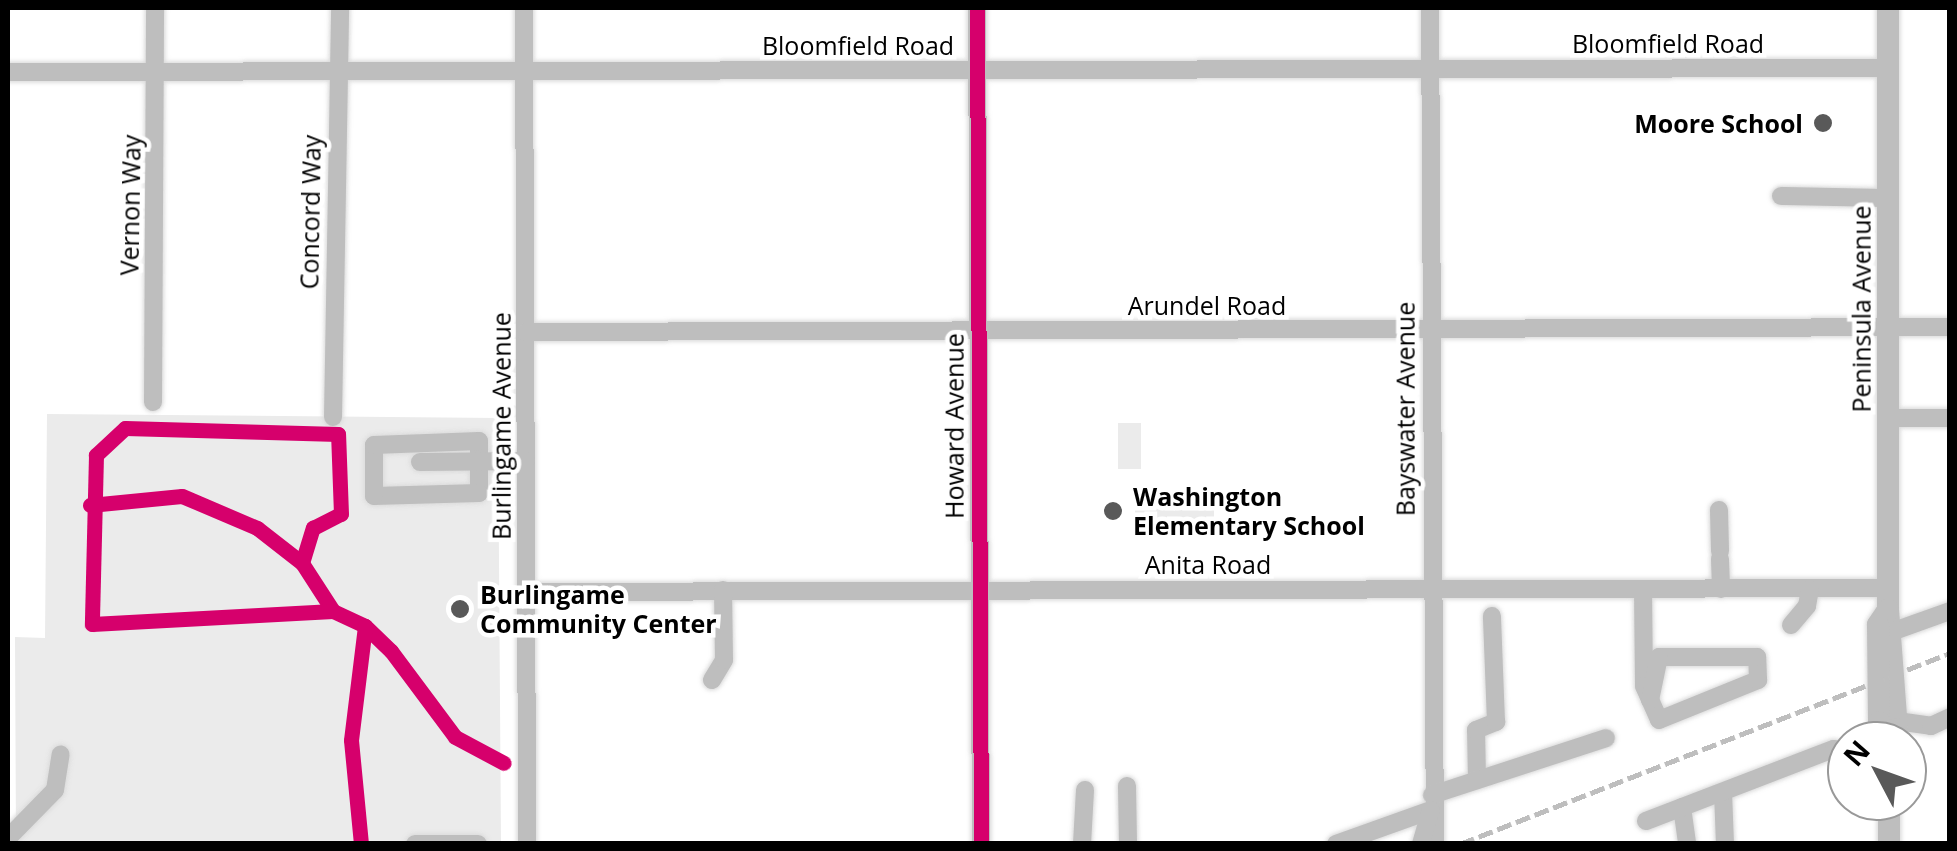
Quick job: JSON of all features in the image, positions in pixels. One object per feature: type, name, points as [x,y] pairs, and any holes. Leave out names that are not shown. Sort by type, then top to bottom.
[{"type":"main road","name":"Peninsula Avenue","points":[[1879,721],[1878,626],[1890,610],[1888,8]]},
{"type":"street","name":"Vernon Way","points":[[154,8],[154,402]]},
{"type":"street","name":"Concord Way","points":[[333,417],[340,8]]},
{"type":"street","name":"Burlingame Avenue","points":[[524,8],[527,844]]},
{"type":"street","name":"Howard Avenue","points":[[977,8],[981,844]]},
{"type":"street","name":"Bayswater Avenue","points":[[1430,8],[1435,844]]},
{"type":"street","name":"Bloomfield Road","points":[[8,72],[1888,68]]},
{"type":"street","points":[[1780,196],[1888,198]]},
{"type":"street","name":"Arundel Road","points":[[526,332],[1950,327]]},
{"type":"street","points":[[1888,418],[1950,418]]},
{"type":"street","points":[[479,441],[478,461],[479,493],[374,496],[374,445],[479,441]]},
{"type":"street","points":[[420,462],[526,461]]},
{"type":"street","points":[[1720,510],[1721,588]]},
{"type":"street","points":[[1643,588],[1644,686],[1650,700],[1659,720],[1758,680],[1756,656],[1659,658],[1650,700]]},
{"type":"street","points":[[1791,626],[1807,606],[1810,588]]},
{"type":"street","name":"Anita Road","points":[[528,592],[1810,588],[1890,610],[1950,611]]},
{"type":"street","points":[[712,680],[724,660],[723,590]]},
{"type":"street","points":[[1477,780],[1476,730],[1496,722],[1492,616]]},
{"type":"street","points":[[1336,844],[1477,780],[1606,738]]},
{"type":"street","points":[[1646,821],[1827,753]]},
{"type":"street","points":[[8,838],[55,790],[61,754]]},
{"type":"street","points":[[1127,786],[1128,844]]},
{"type":"street","points":[[1082,844],[1085,790]]},
{"type":"street","points":[[1723,792],[1725,844]]},
{"type":"street","name":"Bayswater Avenue","points":[[1421,844],[1432,802]]},
{"type":"street","points":[[1682,807],[1687,844]]},
{"type":"street","points":[[415,844],[478,844]]},
{"type":"shaded area","points":[[47,414],[498,418],[501,843],[16,843],[15,637],[45,638]]},
{"type":"shaded area","points":[[1118,423],[1141,423],[1141,469],[1118,469]]},
{"type":"shaded area","points":[[1135,492],[1214,492],[1214,527],[1135,528]]},
{"type":"railway","points":[[1460,844],[1950,653]]},
{"type":"cycle path","points":[[977,8],[981,844]]},
{"type":"cycle path","points":[[302,563],[313,528],[341,514],[338,434],[125,428],[96,455],[92,624],[333,611]]},
{"type":"cycle path","points":[[90,505],[182,496],[257,528],[302,563],[333,611],[365,626],[391,651],[455,737],[504,763]]},
{"type":"cycle path","points":[[361,844],[351,740],[365,626]]},
{"type":"place","name":"Moore School","points":[[1823,123]]},
{"type":"place","name":"Washington Elementary School","points":[[1113,511]]},
{"type":"place","name":"Burlingame Community Center","points":[[460,609]]}]
